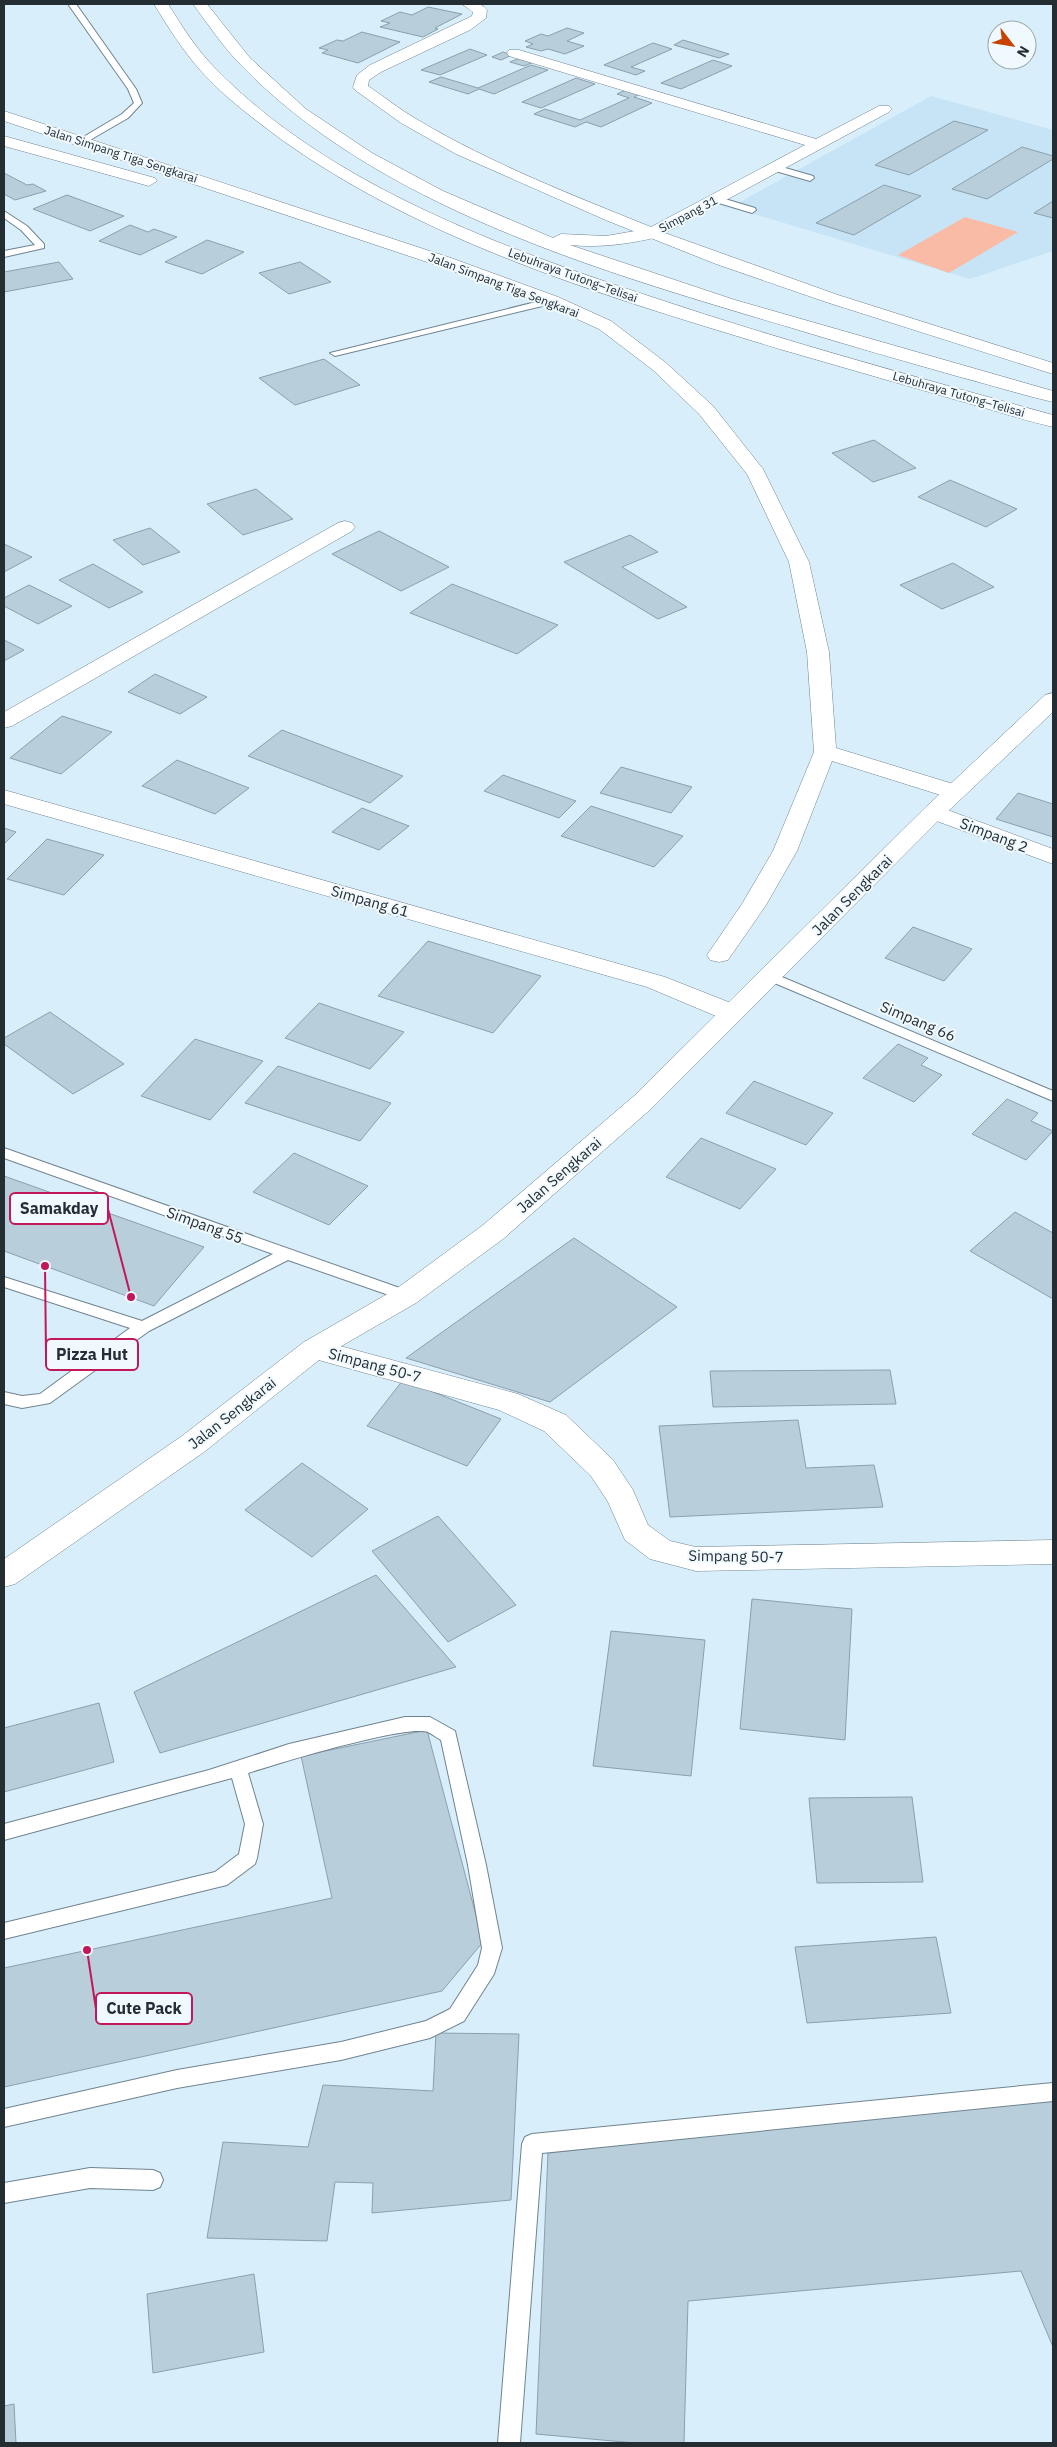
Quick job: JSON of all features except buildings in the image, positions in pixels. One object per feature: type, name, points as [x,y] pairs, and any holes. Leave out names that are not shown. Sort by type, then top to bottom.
[{"type":"main road","name":"Lebuhraya Tutong–Telisai","points":[[161,4],[180,36],[214,76],[269,122],[320,158],[380,192],[444,224],[525,258],[717,324],[1053,421]]},
{"type":"main road","name":"Lebuhraya Tutong–Telisai","points":[[200,4],[217,31],[252,71],[304,114],[362,153],[412,182],[474,212],[552,245],[651,280],[769,316],[1053,397]]},
{"type":"main road","points":[[469,4],[480,10],[479,18],[464,28],[375,67],[362,78],[360,87],[411,123],[457,149],[536,185],[652,233]]},
{"type":"main road","points":[[514,53],[818,144]]},
{"type":"main road","name":"Simpang 31","points":[[652,233],[884,109]]},
{"type":"main road","name":"Jalan Simpang Tiga Sengkarai","points":[[4,116],[238,192],[445,262],[552,301],[605,325],[659,366],[706,410],[756,473],[799,562],[818,652],[825,752],[785,851],[754,905],[719,955]]},
{"type":"main road","name":"Jalan Simpang Tiga Sengkarai","points":[[4,141],[209,198],[226,198],[238,192]]},
{"type":"main road","points":[[474,212],[533,233],[563,240],[606,241],[638,237],[652,233]]},
{"type":"main road","name":"Simpang 31","points":[[652,233],[913,326],[1053,368]]},
{"type":"main road","points":[[4,720],[345,527]]},
{"type":"main road","name":"Jalan Sengkarai","points":[[4,1576],[193,1444],[314,1349],[406,1296],[501,1226],[643,1102],[934,812],[1053,700]]},
{"type":"main road","points":[[825,752],[955,792]]},
{"type":"main road","name":"Simpang 61","points":[[4,798],[656,982],[732,1013]]},
{"type":"main road","name":"Simpang 2","points":[[934,812],[1053,857]]},
{"type":"main road","name":"Simpang 50-7","points":[[314,1349],[508,1402],[555,1423],[585,1454],[602,1468],[622,1498],[636,1532],[661,1552],[696,1559],[1053,1552]]},
{"type":"lane","points":[[72,4],[132,89],[138,103],[125,116],[83,141]]},
{"type":"lane","points":[[775,168],[810,178]]},
{"type":"lane","points":[[715,199],[752,210]]},
{"type":"lane","points":[[4,214],[24,228],[42,246],[4,254]]},
{"type":"lane","points":[[335,353],[552,301]]},
{"type":"lane","name":"Simpang 66","points":[[770,976],[1053,1096]]},
{"type":"lane","name":"Simpang 55","points":[[4,1152],[406,1296]]},
{"type":"lane","points":[[4,1398],[22,1402],[44,1399],[143,1327],[286,1254]]},
{"type":"lane","points":[[4,1282],[143,1327]]},
{"type":"lane","points":[[4,1832],[238,1769],[289,1752],[404,1724],[430,1724],[449,1736],[477,1865],[492,1948],[487,1968],[457,2016],[430,2029],[341,2051],[177,2079],[4,2118]]},
{"type":"lane","points":[[4,1931],[220,1880],[248,1858],[254,1824],[238,1769]]},
{"type":"lane","points":[[509,2443],[532,2144],[1053,2092]]},
{"type":"lane","points":[[4,2193],[90,2178],[153,2180]]},
{"type":"shaded area","points":[[931,96],[1053,130],[1053,251],[970,279],[731,207]]},
{"type":"shaded area","points":[[965,217],[1018,232],[949,273],[898,255]]},
{"type":"place","name":"Pizza Hut","points":[[45,1266]]},
{"type":"place","name":"Samakday","points":[[131,1297]]},
{"type":"place","name":"Cute Pack","points":[[87,1950]]}]
